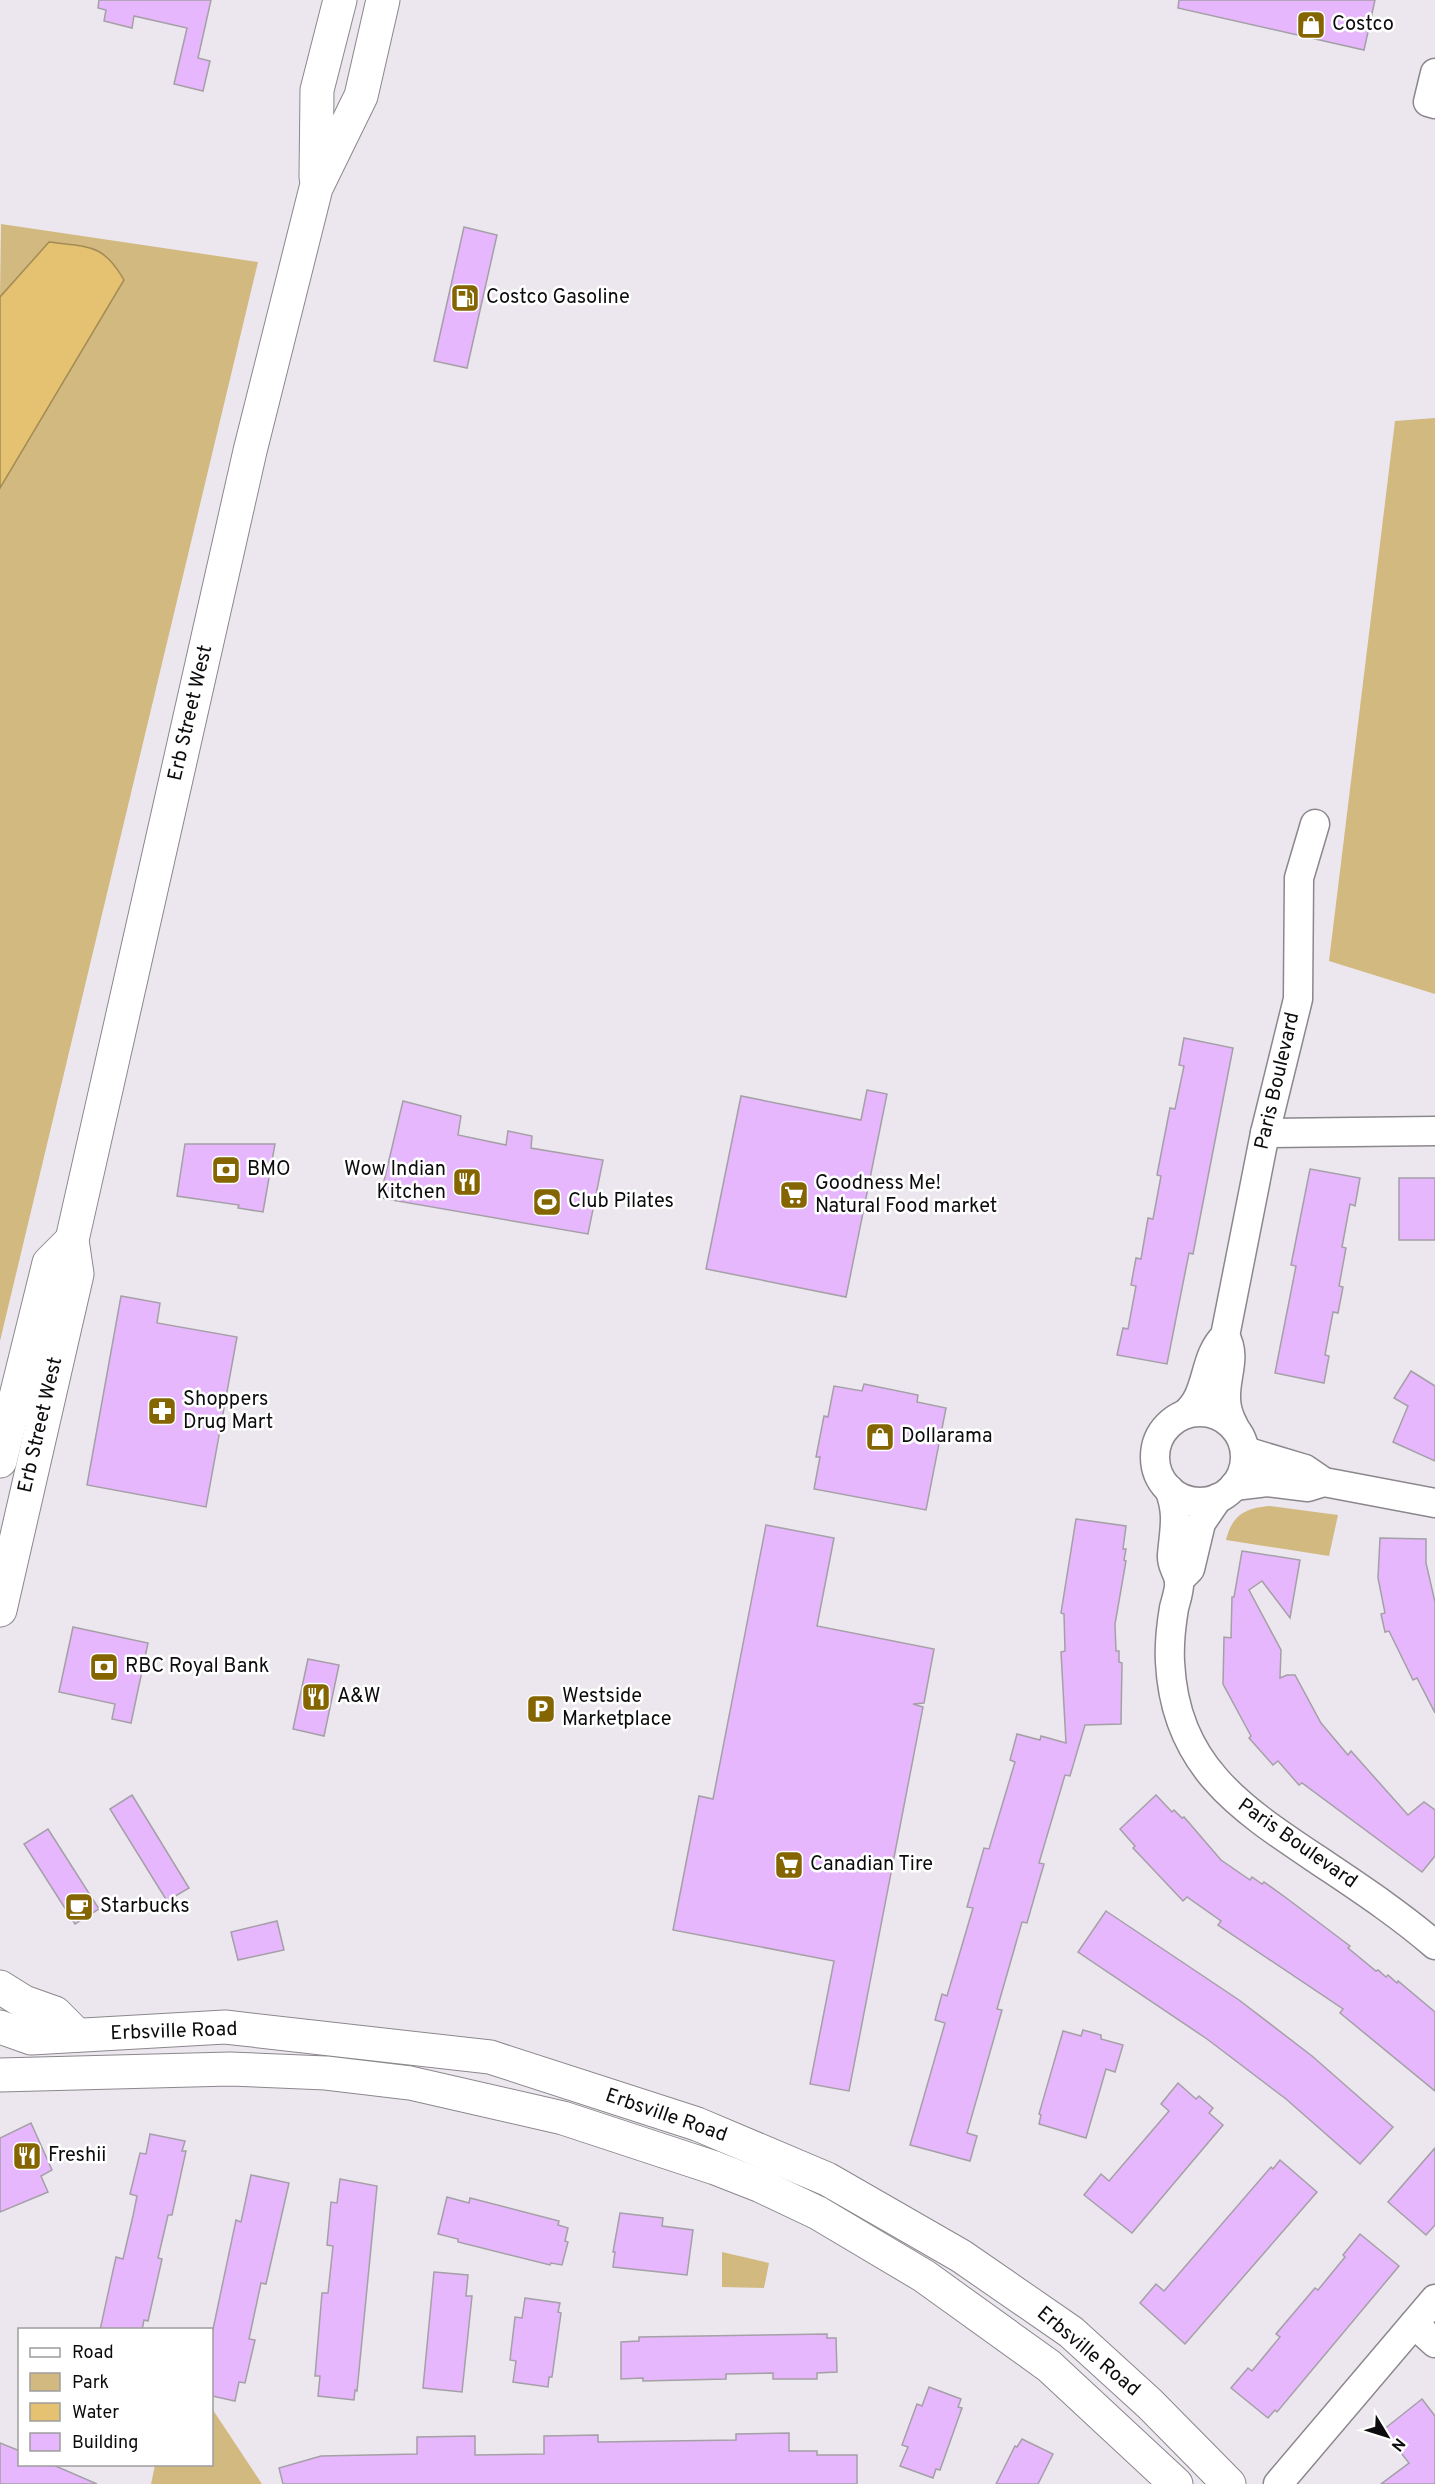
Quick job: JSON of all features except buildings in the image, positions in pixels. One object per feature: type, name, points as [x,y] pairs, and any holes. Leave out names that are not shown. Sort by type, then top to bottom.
[{"type":"main road","name":"Erb Street West","points":[[316,188],[317,90],[340,0]]},
{"type":"main road","name":"Erb Street West","points":[[0,1610],[77,1274],[72,1240],[250,451],[316,188],[361,96],[383,0]]},
{"type":"main road","name":"Erb Street West","points":[[0,1461],[48,1263],[72,1240]]},
{"type":"main road","points":[[0,1987],[24,2002],[55,2013],[77,2035]]},
{"type":"main road","name":"Erbsville Road","points":[[0,2027],[31,2038],[225,2027],[490,2057],[697,2124],[827,2179],[961,2256],[1071,2332],[1150,2404],[1229,2484]]},
{"type":"main road","name":"Erbsville Road","points":[[0,2075],[230,2069],[326,2073],[399,2082],[563,2118],[715,2168],[761,2186],[818,2213],[924,2276],[1049,2366],[1176,2484]]},
{"type":"street","points":[[1432,103],[1435,73]]},
{"type":"street","name":"Paris Boulevard","points":[[1185,1414],[1197,1402],[1210,1356],[1225,1336],[1265,1133],[1298,999],[1299,878],[1315,824]]},
{"type":"street","points":[[1265,1133],[1435,1131]]},
{"type":"street","name":"Paris Boulevard","points":[[1225,1336],[1231,1354],[1226,1407],[1239,1438]]},
{"type":"street","points":[[1324,1482],[1308,1487],[1267,1482],[1196,1502],[1181,1498],[1169,1489],[1158,1473],[1156,1451],[1164,1430],[1170,1423],[1185,1414],[1211,1413],[1239,1438],[1305,1468],[1324,1482],[1435,1503]]},
{"type":"street","points":[[1226,1492],[1244,1470],[1239,1438]]},
{"type":"street","name":"Paris Boulevard","points":[[1169,1489],[1175,1506],[1177,1522],[1172,1558],[1179,1580],[1170,1645],[1172,1681],[1185,1730],[1208,1770],[1230,1796],[1255,1818],[1400,1914],[1435,1945]]},
{"type":"street","name":"Paris Boulevard","points":[[1179,1580],[1190,1569],[1202,1523],[1226,1492]]},
{"type":"street","points":[[1278,2484],[1435,2300]]},
{"type":"street","points":[[1414,2324],[1435,2343]]},
{"type":"green space","points":[[1,224],[258,262],[0,1341],[0,488],[124,280],[49,242],[0,297]]},
{"type":"green space","points":[[1435,418],[1435,994],[1329,961],[1395,421]]},
{"type":"green space","points":[[1270,1506],[1338,1515],[1329,1556],[1226,1540],[1232,1524],[1241,1514]]},
{"type":"green space","points":[[722,2252],[769,2263],[764,2288],[722,2287]]},
{"type":"green space","points":[[213,2410],[262,2484],[151,2484],[155,2466],[213,2466]]},
{"type":"water","points":[[49,242],[84,246],[101,253],[109,259],[124,280],[0,488],[0,297]]},
{"type":"place","name":"Costco","points":[[1311,25]]},
{"type":"place","name":"Costco Gasoline","points":[[465,298]]},
{"type":"place","name":"BMO","points":[[226,1170]]},
{"type":"place","name":"Wow Indian Kitchen","points":[[467,1182]]},
{"type":"place","name":"Goodness Me! Natural Food market","points":[[794,1195]]},
{"type":"place","name":"Club Pilates","points":[[547,1202]]},
{"type":"place","name":"Shoppers Drug Mart","points":[[162,1411]]},
{"type":"place","name":"Dollarama","points":[[880,1437]]},
{"type":"place","name":"RBC Royal Bank","points":[[104,1667]]},
{"type":"place","name":"A&W","points":[[316,1697]]},
{"type":"place","name":"Westside Marketplace","points":[[541,1709]]},
{"type":"place","name":"Canadian Tire","points":[[789,1865]]},
{"type":"place","name":"Starbucks","points":[[79,1907]]},
{"type":"place","name":"Freshii","points":[[27,2156]]}]
